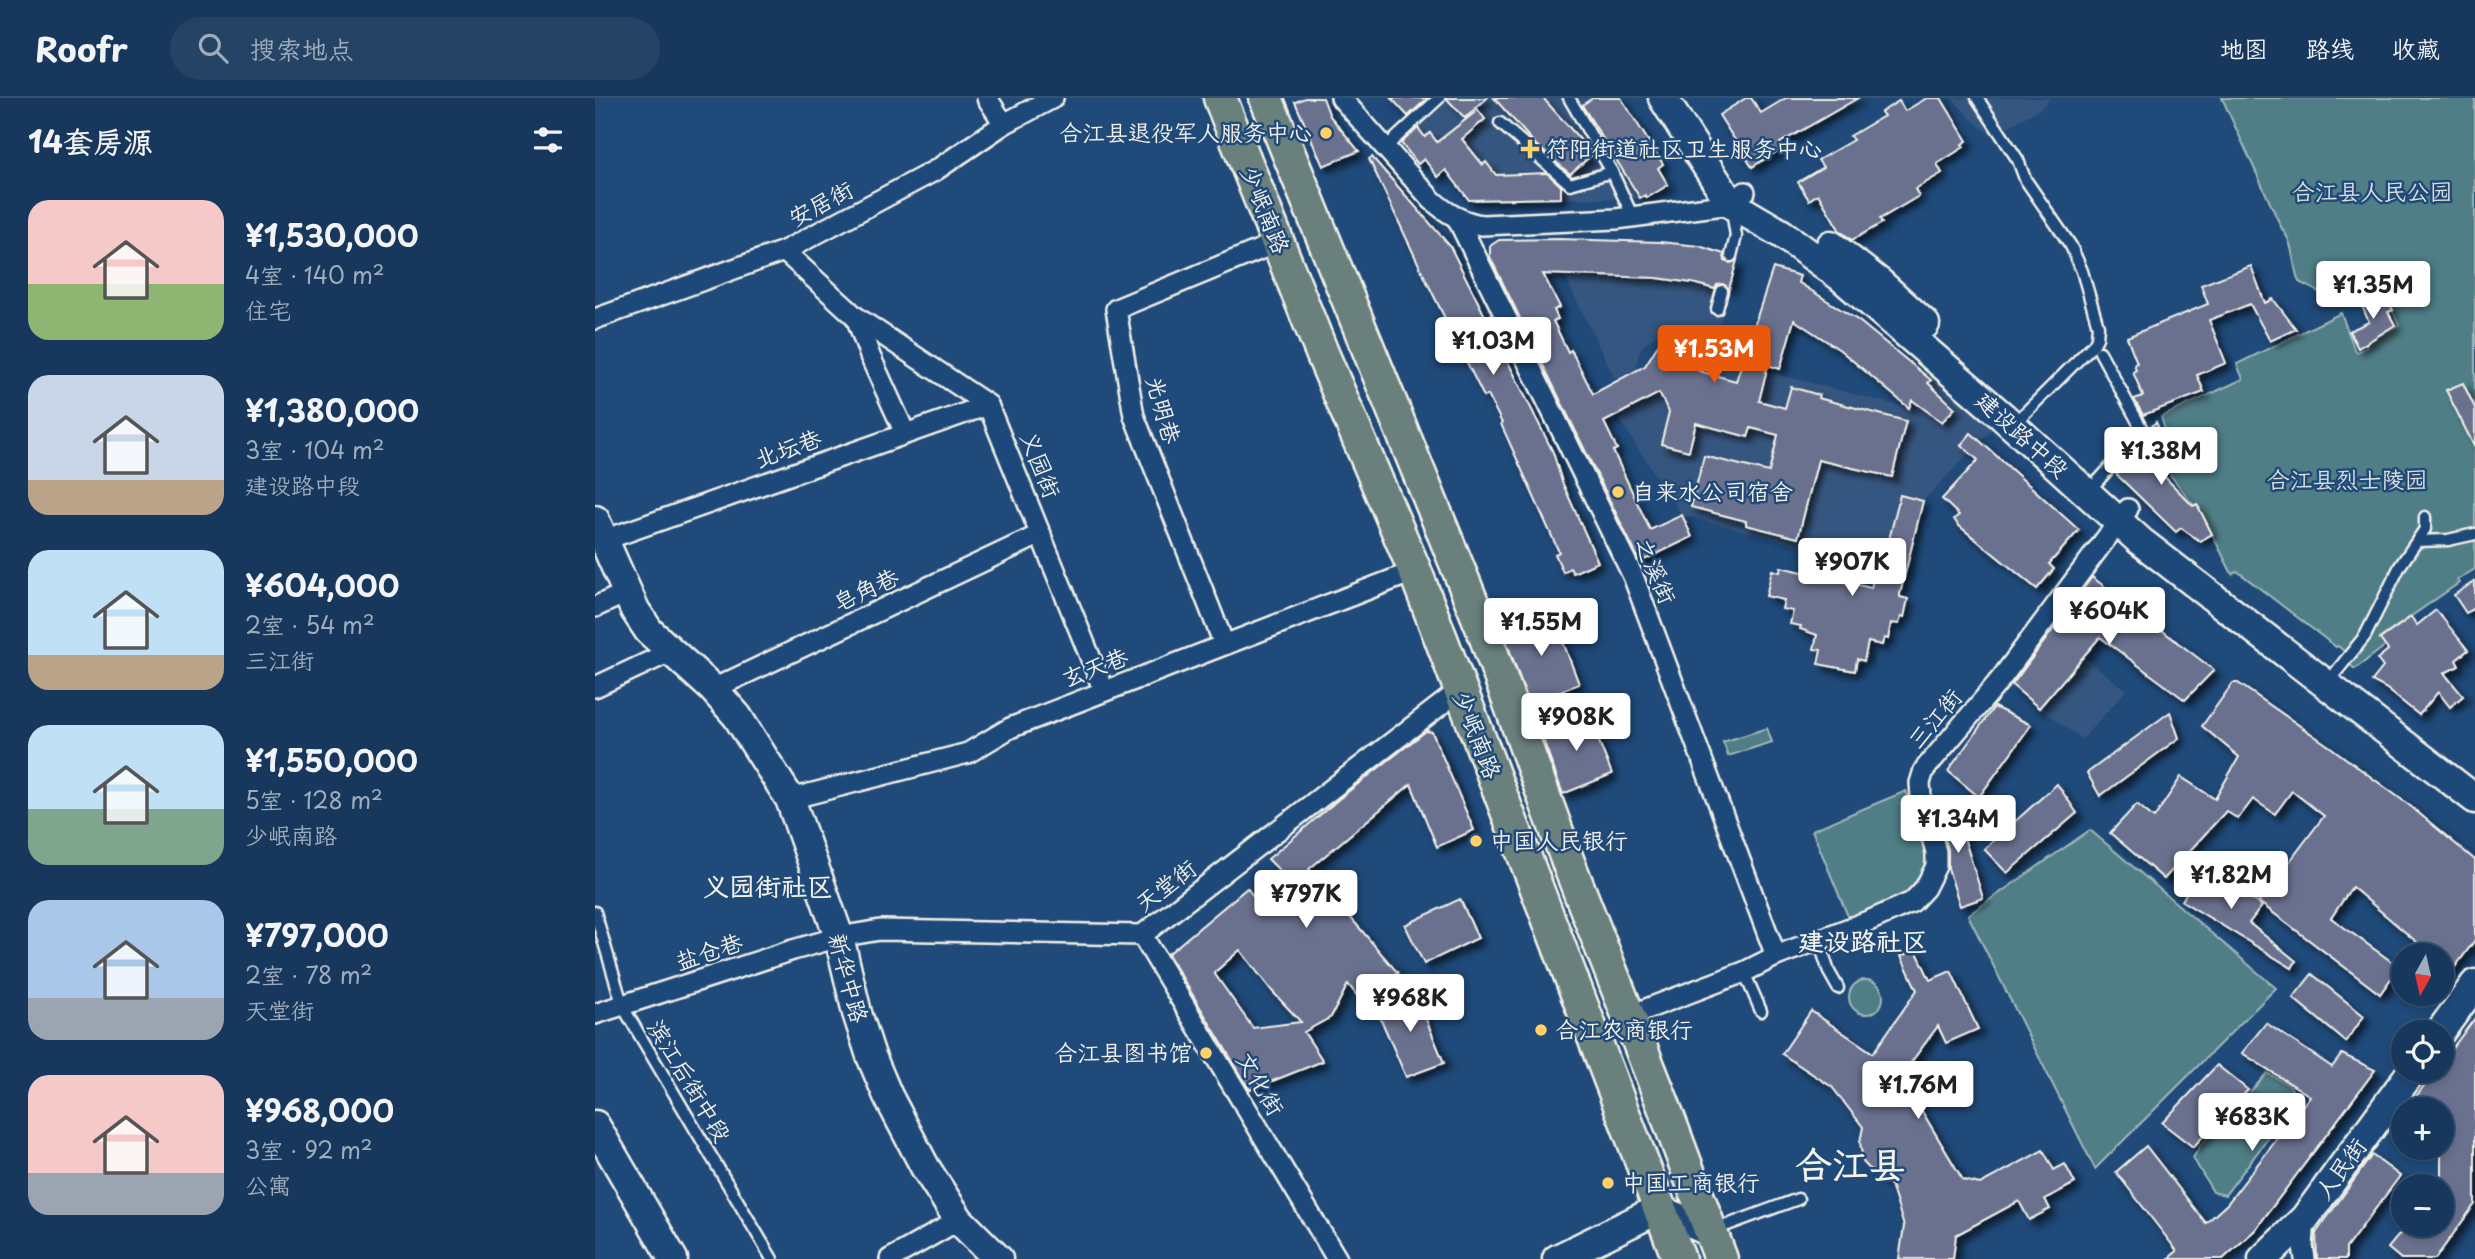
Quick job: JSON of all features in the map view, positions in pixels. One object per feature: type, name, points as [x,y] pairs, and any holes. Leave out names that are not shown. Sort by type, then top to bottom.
[{"type":"main road","name":"少岷南路","points":[[1220,98],[1348,414],[1415,571],[1679,1259]]},
{"type":"main road","name":"少岷南路","points":[[1266,98],[1482,627],[1568,862],[1716,1245]]},
{"type":"main road","name":"建设路中段","points":[[1663,98],[1738,198],[1815,233],[1855,262],[2018,419],[2212,598],[2475,799]]},
{"type":"main road","name":"建设路中段","points":[[1683,98],[1738,198]]},
{"type":"main road","points":[[1348,414],[1351,405],[1363,396],[1377,395],[1388,398]]},
{"type":"main road","name":"建设路中段","points":[[2018,419],[2097,482],[2123,516],[2223,586],[2475,778]]},
{"type":"main road","name":"新华中路","points":[[598,530],[635,610],[649,631],[713,689],[737,716],[790,799],[839,937],[857,1013],[875,1066],[925,1167],[959,1220],[997,1259]]},
{"type":"main road","points":[[2449,1020],[2475,984]]},
{"type":"main road","name":"人民街","points":[[2263,1259],[2305,1218],[2403,1083]]},
{"type":"main road","points":[[1623,1116],[1630,1122],[1647,1121],[1654,1118],[1663,1104]]},
{"type":"main road","points":[[595,1125],[673,1259]]},
{"type":"main road","points":[[1557,1259],[1658,1209],[1716,1245]]},
{"type":"street","points":[[987,98],[1004,124]]},
{"type":"street","name":"安居街","points":[[595,319],[784,251],[936,170],[1004,124],[1053,98]]},
{"type":"street","name":"之溪街","points":[[1341,98],[1432,200],[1457,218],[1482,225],[1634,217],[1738,198]]},
{"type":"street","name":"之溪街","points":[[1457,218],[1633,576],[1776,956]]},
{"type":"street","name":"光明巷","points":[[1224,644],[1134,416],[1116,309],[1278,242]]},
{"type":"street","points":[[784,251],[856,317],[988,405]]},
{"type":"street","points":[[856,317],[870,356],[905,433]]},
{"type":"street","name":"北坛巷","points":[[598,530],[988,405]]},
{"type":"street","name":"义园街","points":[[988,405],[1104,691]]},
{"type":"street","name":"三江街","points":[[1628,1016],[1745,972],[1776,956],[1912,902],[1925,888],[1936,866],[1936,852],[1921,797],[1920,783],[1924,770],[2000,680],[2123,516]]},
{"type":"street","name":"皂角巷","points":[[713,689],[1041,534]]},
{"type":"street","name":"玄天巷","points":[[790,799],[968,753],[1010,728],[1415,571]]},
{"type":"street","points":[[595,607],[628,592]]},
{"type":"street","points":[[595,687],[670,652]]},
{"type":"street","name":"天堂街","points":[[839,937],[880,930],[1142,935],[1460,690]]},
{"type":"street","name":"文化街","points":[[1142,935],[1337,1259]]},
{"type":"street","name":"盐仓巷","points":[[595,1014],[839,937]]},
{"type":"street","points":[[2305,1218],[2305,1259]]},
{"type":"street","points":[[890,1259],[959,1220]]},
{"type":"lane","points":[[1385,148],[1439,98]]},
{"type":"lane","points":[[1569,98],[1612,172],[1634,217]]},
{"type":"lane","points":[[1977,98],[2018,160],[2025,179],[2071,246],[2082,271],[2098,326],[2094,344],[2018,419]]},
{"type":"lane","points":[[1500,124],[1570,184],[1612,172]]},
{"type":"lane","points":[[1731,256],[1737,236],[1738,198]]},
{"type":"lane","points":[[1717,309],[1722,291]]},
{"type":"lane","points":[[2097,482],[2143,431],[2099,352]]},
{"type":"lane","points":[[2336,672],[2365,636],[2400,566],[2425,529],[2425,517]]},
{"type":"lane","points":[[2417,541],[2448,540],[2475,534]]},
{"type":"lane","points":[[1482,627],[1537,607]]},
{"type":"lane","name":"滨江后街中段","points":[[595,912],[623,1007],[772,1259]]},
{"type":"lane","points":[[1819,941],[1829,972],[1838,988]]},
{"type":"lane","points":[[1745,972],[1761,1011]]},
{"type":"lane","points":[[1716,1245],[1798,1199]]},
{"type":"shaded area","name":"符阳街道社区卫生服务中心","points":[[1446,98],[1621,98],[1663,164],[1658,168],[1666,186],[1647,198],[1645,195],[1640,198],[1479,200],[1460,189],[1446,171],[1438,177],[1425,159],[1418,164],[1398,138]]},
{"type":"shaded area","points":[[1952,98],[2051,98],[2041,108],[1992,136],[1973,121]]},
{"type":"shaded area","points":[[1564,275],[1657,278],[1692,283],[1728,293],[1718,331],[1689,324],[1673,324],[1662,329],[1642,347],[1637,368],[1615,379]]},
{"type":"shaded area","points":[[1669,346],[1907,408],[1939,371],[1997,424],[1923,501],[1905,573],[1682,515],[1616,415],[1659,393]]},
{"type":"shaded area","points":[[2083,657],[2127,690],[2082,739],[2039,708]]},
{"type":"green space","name":"合江县烈士陵园","points":[[2222,98],[2475,98],[2475,569],[2380,638],[2385,646],[2355,669],[2349,664],[2353,659],[2338,646],[2237,571],[2232,574],[2204,518],[2163,466],[2169,462],[2172,454],[2161,417],[2243,379],[2237,364],[2341,313],[2357,352],[2367,347],[2366,343],[2399,325],[2387,299],[2381,299],[2379,294],[2337,301],[2299,282],[2289,241]]},
{"type":"green space","points":[[1767,728],[1772,742],[1728,756],[1723,742]]},
{"type":"green space","points":[[1906,791],[1925,848],[1921,877],[1913,889],[1900,899],[1849,919],[1812,830]]},
{"type":"green space","points":[[2090,830],[2276,988],[2095,1169],[1968,915]]},
{"type":"green space","points":[[1866,980],[1878,985],[1883,997],[1878,1009],[1866,1014],[1854,1009],[1849,997],[1854,985]]},
{"type":"green space","points":[[2267,1073],[2289,1085],[2298,1099],[2225,1195],[2213,1192],[2193,1158],[2201,1144]]},
{"type":"building","name":"合江县退役军人服务中心","points":[[1305,98],[1323,98],[1330,116],[1359,151],[1323,166],[1295,102]]},
{"type":"building","points":[[1391,98],[1428,98],[1408,116]]},
{"type":"building","points":[[1446,98],[1487,98],[1465,118]]},
{"type":"building","points":[[1494,98],[1543,98],[1593,154],[1570,174],[1536,145]]},
{"type":"building","points":[[1593,98],[1621,98],[1663,164],[1658,168],[1668,185],[1647,198],[1645,195],[1640,198],[1582,105]]},
{"type":"building","points":[[1746,98],[1751,98],[1761,113],[1786,98],[1858,98],[1780,143],[1782,148],[1752,167],[1719,115]]},
{"type":"building","points":[[1927,98],[1941,98],[1967,141],[1962,144],[1964,147],[1937,164],[1942,173],[1915,189],[1919,196],[1880,219],[1882,223],[1852,240],[1840,231],[1818,194],[1809,200],[1798,182],[1823,167],[1818,160],[1853,140],[1850,136],[1884,116],[1881,112],[1899,101],[1905,111]]},
{"type":"building","points":[[1478,110],[1485,119],[1462,139],[1483,165],[1486,162],[1496,175],[1547,173],[1561,186],[1561,198],[1469,200],[1446,170],[1438,177],[1424,159],[1418,164],[1401,143],[1418,128],[1425,137],[1430,133],[1437,142]]},
{"type":"building","points":[[1372,157],[1450,246],[1553,452],[1562,482],[1598,562],[1573,573],[1570,568],[1563,572],[1555,554],[1559,552],[1502,423],[1488,395],[1484,397],[1428,284],[1369,159]]},
{"type":"building","points":[[1558,239],[1699,246],[1724,254],[1725,261],[1730,263],[1737,260],[1729,289],[1723,284],[1717,285],[1715,289],[1657,278],[1543,274],[1560,307],[1554,310],[1558,319],[1553,321],[1593,394],[1645,366],[1663,337],[1680,330],[1707,336],[1699,371],[1736,381],[1773,268],[1800,276],[1798,282],[1859,321],[1931,380],[1928,383],[1955,408],[1942,422],[1912,400],[1909,408],[1840,350],[1794,320],[1780,369],[1768,365],[1759,401],[1785,408],[1791,387],[1819,395],[1818,398],[1906,421],[1892,477],[1818,460],[1798,538],[1691,507],[1704,456],[1769,472],[1778,435],[1751,428],[1748,437],[1696,423],[1689,451],[1661,444],[1669,412],[1659,393],[1604,422],[1617,449],[1613,451],[1650,530],[1682,515],[1692,537],[1640,562],[1490,257],[1490,246],[1499,240]]},
{"type":"building","points":[[2251,266],[2265,303],[2273,299],[2296,329],[2270,341],[2250,304],[2209,320],[2226,363],[2197,375],[2204,392],[2143,415],[2134,399],[2143,396],[2133,372],[2136,370],[2134,364],[2137,363],[2127,337],[2208,304],[2201,285]]},
{"type":"building","points":[[2379,294],[2382,301],[2387,299],[2393,310],[2388,312],[2395,325],[2358,348],[2349,331],[2369,322],[2361,304]]},
{"type":"building","points":[[2463,383],[2475,408],[2475,448],[2446,390]]},
{"type":"building","points":[[2156,422],[2170,454],[2169,462],[2157,469],[2193,506],[2197,504],[2212,534],[2200,541],[2181,528],[2176,532],[2115,473],[2149,436],[2150,428]]},
{"type":"building","points":[[1971,433],[2079,530],[2049,564],[2054,569],[2037,589],[1958,525],[1954,519],[1959,515],[1942,499],[1978,460],[1961,445]]},
{"type":"building","points":[[1900,495],[1923,501],[1900,594],[1900,597],[1908,599],[1904,617],[1901,616],[1899,624],[1891,623],[1888,639],[1884,638],[1882,645],[1868,642],[1864,661],[1857,659],[1855,671],[1818,664],[1821,650],[1814,649],[1817,635],[1800,629],[1801,626],[1790,624],[1793,611],[1782,609],[1784,600],[1766,596],[1772,570],[1780,572],[1781,567],[1871,588],[1878,558],[1887,548]]},
{"type":"building","points":[[2092,577],[2214,670],[2185,700],[2100,637],[2039,708],[2012,685]]},
{"type":"building","points":[[2475,581],[2475,608],[2466,613],[2454,595]]},
{"type":"building","points":[[2436,610],[2468,650],[2456,660],[2459,666],[2444,673],[2463,696],[2450,707],[2438,692],[2419,715],[2387,689],[2372,681],[2383,667],[2377,659],[2388,650],[2380,639],[2411,617],[2417,625]]},
{"type":"building","points":[[1552,613],[1579,684],[1529,703],[1503,632]]},
{"type":"building","points":[[2233,683],[2238,683],[2409,805],[2475,860],[2475,940],[2454,968],[2454,943],[2418,943],[2352,887],[2331,918],[2391,961],[2391,978],[2380,994],[2259,902],[2324,816],[2292,791],[2275,814],[2253,799],[2238,819],[2226,811],[2164,879],[2110,833],[2137,804],[2154,818],[2181,777],[2215,799],[2239,757],[2202,726]]},
{"type":"building","points":[[1994,707],[2031,725],[1979,797],[1948,771]]},
{"type":"building","points":[[1587,712],[1612,774],[1563,794],[1540,731]]},
{"type":"building","points":[[2170,712],[2179,738],[2100,796],[2087,773]]},
{"type":"building","points":[[1426,731],[1432,732],[1474,830],[1437,847],[1411,784],[1309,869],[1398,973],[1362,1002],[1348,984],[1331,1017],[1304,1032],[1323,1061],[1250,1090],[1168,954],[1247,888],[1262,908],[1295,886],[1268,859]],"holes":[[[1240,950],[1301,1022],[1253,1028],[1214,973]]]},
{"type":"building","points":[[2057,784],[2077,813],[2007,873],[1984,849]]},
{"type":"building","points":[[1952,799],[1983,898],[1960,906],[1948,868],[1948,849],[1935,803]]},
{"type":"building","points":[[2201,866],[2262,906],[2249,923],[2296,961],[2292,968],[2182,901]]},
{"type":"building","points":[[1460,899],[1478,938],[1424,964],[1405,925]]},
{"type":"building","points":[[1916,950],[1930,980],[1951,971],[1978,1029],[1946,1043],[1938,1026],[1901,1076],[1963,1180],[1980,1184],[2043,1150],[2054,1170],[2065,1164],[2075,1183],[2045,1199],[2050,1209],[2029,1220],[2019,1201],[1956,1235],[1953,1259],[1899,1259],[1904,1226],[1891,1185],[1876,1176],[1863,1162],[1860,1142],[1863,1127],[1832,1087],[1782,1054],[1811,1011],[1873,1053],[1917,990],[1901,956]]},
{"type":"building","points":[[2312,974],[2364,1016],[2346,1042],[2293,998]]},
{"type":"building","points":[[1414,990],[1444,1063],[1406,1077],[1376,1008]]},
{"type":"building","points":[[2475,1018],[2475,1204],[2454,1233],[2454,1174],[2441,1174],[2441,1160],[2454,1160],[2454,1097],[2416,1097],[2426,1083],[2454,1083],[2454,1046]]},
{"type":"building","points":[[2266,1023],[2332,1067],[2342,1054],[2375,1070],[2255,1230],[2223,1259],[2168,1259],[2177,1251],[2116,1172],[2146,1146],[2206,1223],[2227,1204],[2310,1096],[2242,1053]]},
{"type":"building","points":[[2217,1065],[2248,1090],[2193,1147],[2162,1123]]},
{"type":"building","points":[[2372,1155],[2397,1174],[2391,1174],[2391,1188],[2346,1248],[2346,1259],[2317,1259],[2316,1233]]},
{"type":"building","points":[[2397,1237],[2451,1237],[2435,1259],[2401,1259],[2388,1248]]},
{"type":"place","name":"合江县退役军人服务中心","points":[[1326,133]]},
{"type":"place","name":"符阳街道社区卫生服务中心","points":[[1530,149]]},
{"type":"place","name":"自来水公司宿舍","points":[[1618,492]]},
{"type":"place","name":"中国人民银行","points":[[1476,841]]},
{"type":"place","name":"合江农商银行","points":[[1541,1030]]},
{"type":"place","name":"合江县图书馆","points":[[1206,1053]]},
{"type":"place","name":"中国工商银行","points":[[1608,1183]]},
{"type":"district","name":"义园街社区","points":[[768,887]]},
{"type":"district","name":"建设路社区","points":[[1863,942]]},
{"type":"district","name":"合江县","points":[[1850,1165]]},
{"type":"park label","name":"合江县人民公园","points":[[2372,192]]}]
